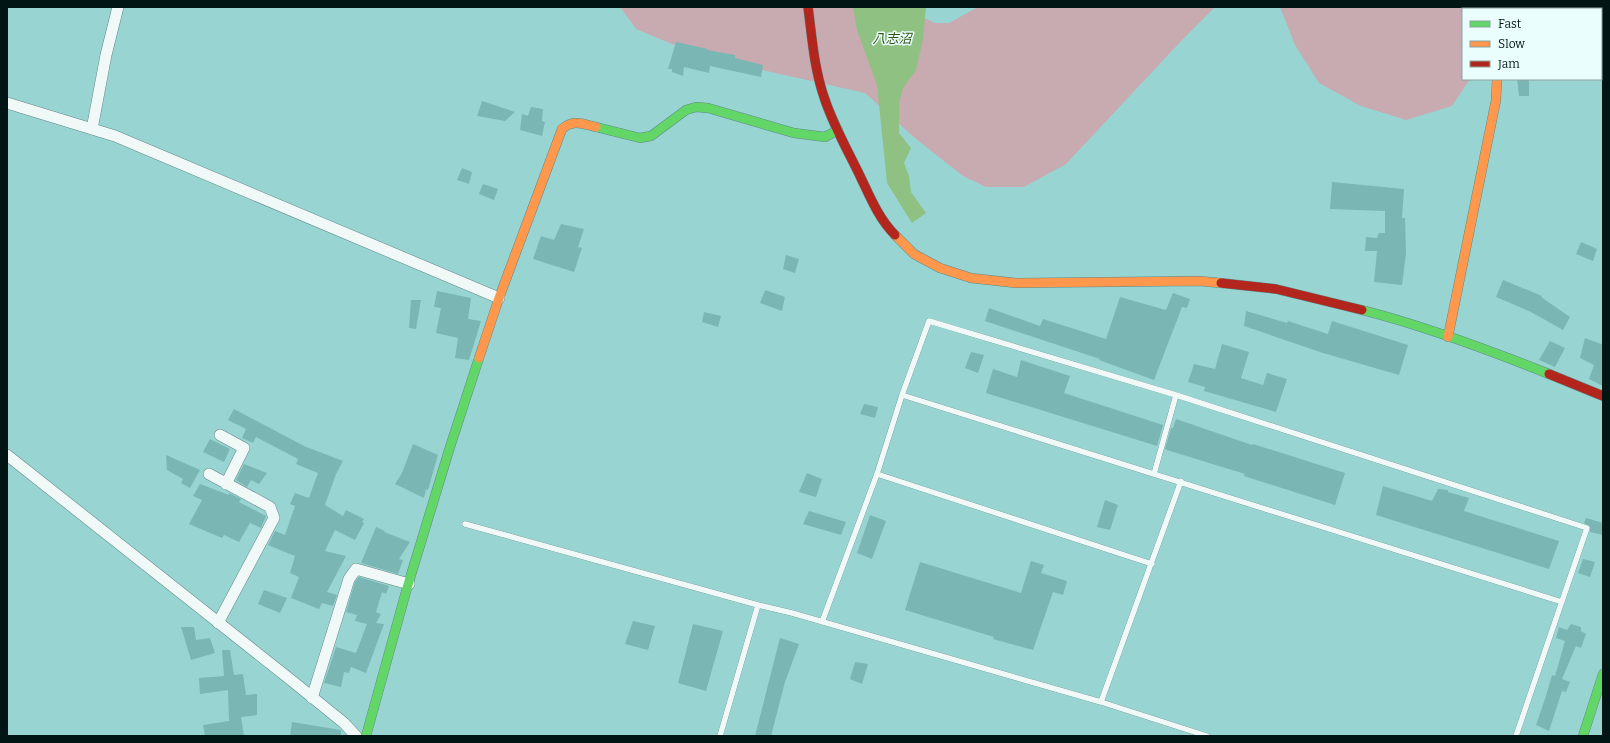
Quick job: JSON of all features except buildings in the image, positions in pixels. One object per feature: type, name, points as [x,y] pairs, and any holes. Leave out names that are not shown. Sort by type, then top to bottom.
[{"type":"main road","points":[[808,7],[816,64],[824,97],[873,203],[890,230],[914,254],[940,268],[971,278],[1016,283],[1199,281],[1276,289],[1381,315],[1531,367],[1603,396]]},
{"type":"main road","points":[[1448,337],[1496,100],[1497,80]]},
{"type":"main road","points":[[366,736],[407,588],[450,447],[499,298],[562,129],[568,124],[574,122],[583,123],[640,138],[651,136],[686,110],[708,108],[794,133],[825,137],[838,130]]},
{"type":"main road","points":[[1583,736],[1603,674]]},
{"type":"street","points":[[92,129],[106,55],[118,7]]},
{"type":"street","points":[[7,103],[115,136],[499,298]]},
{"type":"street","points":[[220,435],[244,448],[226,484]]},
{"type":"street","points":[[7,455],[344,723],[356,736]]},
{"type":"street","points":[[209,474],[270,507],[274,518],[218,623]]},
{"type":"street","points":[[312,698],[349,579],[356,569],[409,584]]},
{"type":"lane","points":[[822,622],[877,474],[902,395],[930,321],[1176,395],[1587,528],[1516,736]]},
{"type":"lane","points":[[902,395],[1562,602]]},
{"type":"lane","points":[[1154,474],[1176,395]]},
{"type":"lane","points":[[877,474],[1152,564]]},
{"type":"lane","points":[[1101,702],[1152,564],[1180,482]]},
{"type":"lane","points":[[466,524],[822,622],[1101,702],[1207,736]]},
{"type":"lane","points":[[720,736],[758,605]]},
{"type":"shaded area","points":[[620,7],[913,7],[918,15],[935,23],[949,23],[978,7],[1215,7],[1066,164],[1024,187],[986,187],[963,176],[916,139],[865,93],[703,57],[636,29]]},
{"type":"shaded area","points":[[1280,7],[1475,7],[1462,8],[1462,80],[1469,80],[1452,106],[1406,120],[1361,106],[1319,83],[1295,45]]},
{"type":"water","name":"八志沼","points":[[853,7],[926,7],[923,39],[916,70],[903,88],[899,103],[899,133],[911,148],[904,163],[909,176],[911,192],[926,213],[912,223],[887,183],[877,85],[857,30]]},
{"type":"traffic: fast","points":[[596,127],[640,138],[651,136],[686,110],[696,107],[708,108],[794,133],[825,137],[838,130]]},
{"type":"traffic: fast","points":[[1362,310],[1409,323],[1457,339],[1549,374]]},
{"type":"traffic: fast","points":[[366,736],[407,588],[479,358]]},
{"type":"traffic: fast","points":[[1583,736],[1603,674]]},
{"type":"traffic: slow","points":[[1448,337],[1496,100],[1497,80]]},
{"type":"traffic: slow","points":[[479,358],[499,298],[562,129],[574,123],[596,127]]},
{"type":"traffic: slow","points":[[895,235],[914,254],[940,268],[971,278],[1016,283],[1199,281],[1221,283]]},
{"type":"traffic: jam","points":[[808,7],[816,64],[821,86],[832,118],[875,208],[889,229],[895,235]]},
{"type":"traffic: jam","points":[[1221,283],[1276,289],[1362,310]]},
{"type":"traffic: jam","points":[[1549,374],[1603,396]]}]
